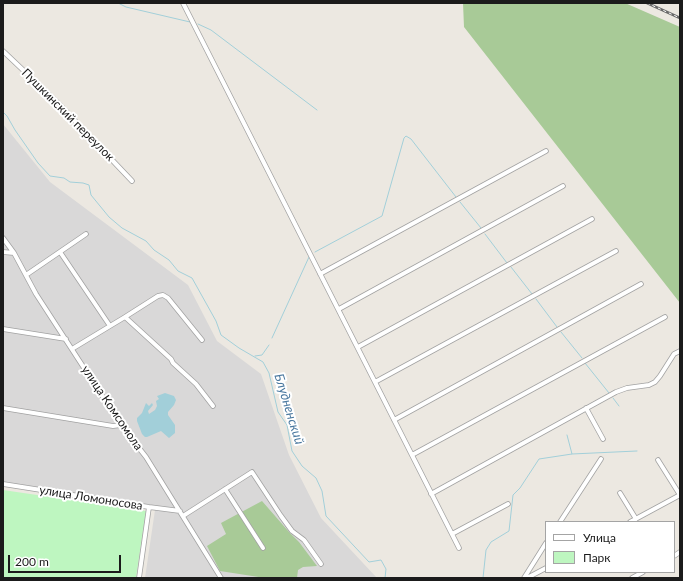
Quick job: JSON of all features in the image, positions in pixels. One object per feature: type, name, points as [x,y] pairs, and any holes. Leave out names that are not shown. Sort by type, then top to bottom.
[{"type":"street","points":[[184,3],[458,548]]},
{"type":"street","name":"Пушкинский переулок","points":[[3,51],[60,105],[132,181]]},
{"type":"street","points":[[320,274],[546,152]]},
{"type":"street","points":[[338,309],[563,186]]},
{"type":"street","points":[[358,348],[592,219]]},
{"type":"street","points":[[26,275],[86,234]]},
{"type":"street","name":"улица Комсомола","points":[[3,238],[14,253],[36,294],[121,425],[146,457],[221,578]]},
{"type":"street","points":[[375,382],[616,251]]},
{"type":"street","points":[[3,252],[14,253]]},
{"type":"street","points":[[60,252],[110,326]]},
{"type":"street","points":[[394,420],[641,284]]},
{"type":"street","points":[[72,349],[158,296],[162,295],[168,298],[202,340]]},
{"type":"street","points":[[125,317],[171,359],[173,363],[196,384],[214,406]]},
{"type":"street","points":[[412,455],[664,317]]},
{"type":"street","points":[[3,329],[66,339]]},
{"type":"street","points":[[431,494],[616,392],[627,388],[649,385],[660,376],[674,354],[680,351]]},
{"type":"street","points":[[3,408],[113,426],[121,425]]},
{"type":"street","points":[[586,408],[603,439]]},
{"type":"street","points":[[561,521],[600,459]]},
{"type":"street","points":[[632,521],[680,495],[658,460]]},
{"type":"street","points":[[183,516],[252,472],[292,531],[304,540],[321,564]]},
{"type":"street","name":"улица Ломоносова","points":[[3,484],[180,511]]},
{"type":"street","points":[[225,489],[263,548]]},
{"type":"street","points":[[620,493],[636,519]]},
{"type":"street","points":[[452,534],[508,504]]},
{"type":"street","points":[[139,578],[150,507]]},
{"type":"street","points":[[524,578],[545,545]]},
{"type":"street","points":[[528,578],[545,569]]},
{"type":"street","points":[[632,578],[641,573]]},
{"type":"shaded area","points":[[3,124],[50,182],[188,285],[217,341],[261,374],[289,455],[321,518],[377,578],[145,578],[155,510],[152,505],[3,482]]},
{"type":"green space","points":[[463,3],[625,3],[680,27],[680,303],[464,27]]},
{"type":"green space","points":[[3,490],[146,511],[136,578],[3,578]]},
{"type":"green space","points":[[262,501],[299,542],[317,566],[303,567],[298,570],[297,578],[265,578],[220,571],[207,546],[226,534],[221,523]]},
{"type":"water","points":[[165,393],[174,396],[176,400],[168,412],[168,415],[175,425],[175,433],[169,438],[161,431],[145,437],[142,434],[137,418],[142,413],[146,403],[149,406],[152,403],[153,405],[148,411],[149,414],[155,410],[157,406],[156,401],[159,399],[157,396]]},
{"type":"waterway","points":[[118,3],[126,7],[190,22]]},
{"type":"waterway","points":[[198,24],[211,30],[317,110]]},
{"type":"waterway","name":"Блудненский","points":[[3,112],[38,163],[50,176],[64,178],[70,182],[89,185],[91,195],[109,217],[122,228],[146,241],[154,250],[169,260],[178,271],[192,278],[216,321],[221,335],[239,348],[263,362],[269,373],[278,412],[287,425],[292,451],[302,466],[316,478],[322,491],[326,516],[369,562],[381,560],[386,569],[385,578]]},
{"type":"waterway","points":[[315,252],[382,216],[404,138],[406,136],[411,139],[456,197]]},
{"type":"waterway","points":[[460,202],[481,228]]},
{"type":"waterway","points":[[485,234],[507,263]]},
{"type":"waterway","points":[[272,338],[309,257]]},
{"type":"waterway","points":[[511,267],[532,294]]},
{"type":"waterway","points":[[536,299],[557,327]]},
{"type":"waterway","points":[[561,332],[582,358]]},
{"type":"waterway","points":[[255,356],[262,355],[269,345]]},
{"type":"waterway","points":[[585,363],[609,393]]},
{"type":"waterway","points":[[613,398],[619,406]]},
{"type":"waterway","points":[[483,578],[486,550],[491,542],[509,531],[513,495],[520,488],[539,459],[572,454],[567,435]]},
{"type":"waterway","points":[[572,454],[637,451]]},
{"type":"railway","points":[[647,3],[680,18]]}]
